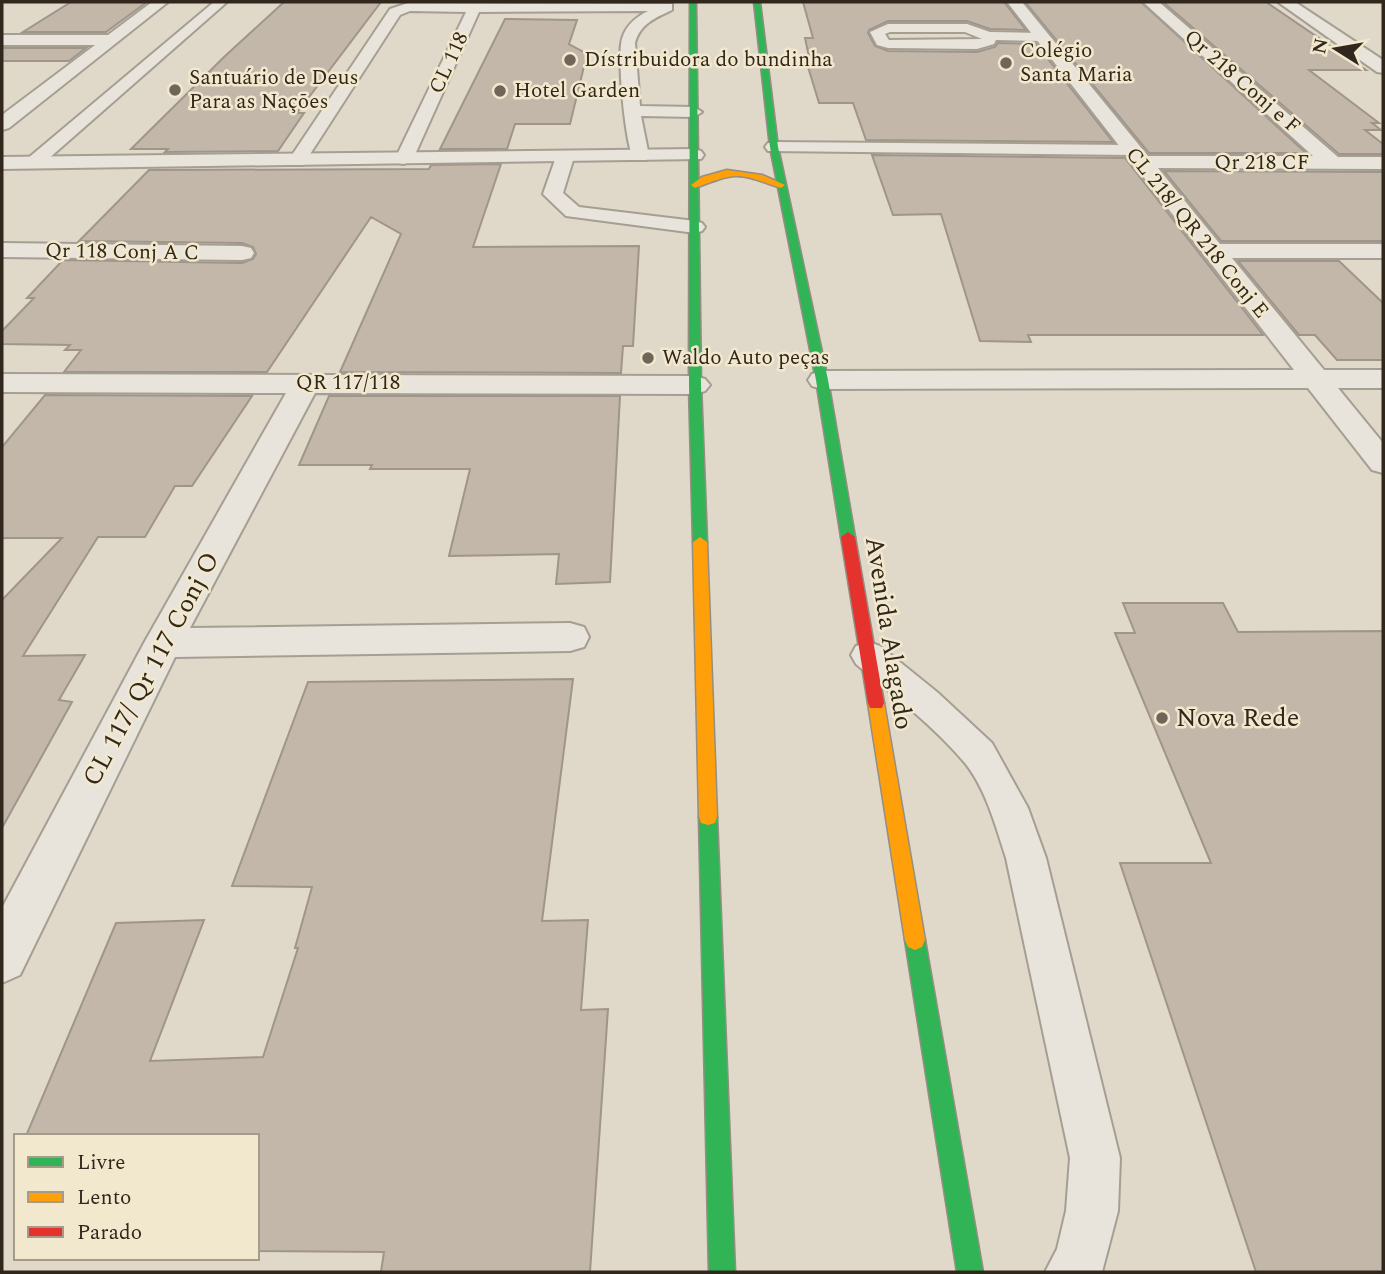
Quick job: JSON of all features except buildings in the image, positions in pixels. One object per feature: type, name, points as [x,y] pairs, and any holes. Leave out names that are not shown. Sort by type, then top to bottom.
[{"type":"main road","points":[[693,2],[694,112],[700,144],[695,185],[695,385],[722,1272]]},
{"type":"main road","name":"Avenida Alagado","points":[[756,3],[774,147],[822,380],[970,1272]]},
{"type":"main road","points":[[755,148],[774,147]]},
{"type":"main road","points":[[695,185],[708,176],[736,171],[764,176],[781,184]]},
{"type":"street","points":[[2,124],[161,2]]},
{"type":"street","name":"CL 218/ QR 218 Conj E","points":[[1014,2],[1383,463]]},
{"type":"street","name":"Qr 218 Conj e F","points":[[1150,2],[1334,163]]},
{"type":"street","points":[[1285,2],[1383,68]]},
{"type":"street","points":[[2,40],[110,40]]},
{"type":"street","points":[[15,93],[42,93]]},
{"type":"street","points":[[2,163],[640,156],[700,144]]},
{"type":"street","name":"Qr 218 CF","points":[[1136,156],[1383,163]]},
{"type":"street","name":"Qr 118 Conj A C","points":[[2,250],[242,253]]},
{"type":"street","points":[[1211,251],[1383,251]]},
{"type":"street","points":[[822,380],[1383,379]]},
{"type":"street","name":"QR 117/118","points":[[4,386],[306,383],[695,385]]},
{"type":"street","name":"CL 117/ Qr 117 Conj O","points":[[2,958],[163,643],[306,383]]},
{"type":"street","points":[[163,643],[570,637]]},
{"type":"lane","points":[[33,163],[221,2]]},
{"type":"lane","points":[[470,8],[673,4]]},
{"type":"lane","points":[[640,156],[632,111],[628,43],[630,31],[637,23],[673,4]]},
{"type":"lane","name":"CL 118","points":[[297,161],[395,12],[408,7],[470,8],[473,10],[404,159]]},
{"type":"lane","points":[[988,36],[989,41],[977,45],[897,45],[882,42],[877,32],[888,28],[967,28],[988,36],[1041,37]]},
{"type":"lane","points":[[632,111],[694,112]]},
{"type":"lane","points":[[774,147],[1136,156]]},
{"type":"lane","points":[[565,157],[553,194],[573,212],[695,227]]},
{"type":"lane","points":[[868,655],[925,702],[979,754],[1009,808],[1026,858],[1095,1158],[1092,1211],[1080,1262],[1072,1272]]},
{"type":"traffic: fast","points":[[693,2],[695,385],[700,542]]},
{"type":"traffic: fast","points":[[757,2],[774,147],[822,380],[848,537]]},
{"type":"traffic: fast","points":[[708,817],[722,1272]]},
{"type":"traffic: fast","points":[[915,940],[970,1272]]},
{"type":"traffic: slow","points":[[695,185],[727,173],[759,176],[781,185]]},
{"type":"traffic: slow","points":[[700,542],[708,817]]},
{"type":"traffic: slow","points":[[876,703],[915,940]]},
{"type":"traffic: jam","points":[[848,537],[876,703]]},
{"type":"place","name":"Dístribuidora do bundinha","points":[[570,60]]},
{"type":"place","name":"Colégio Santa Maria","points":[[1006,63]]},
{"type":"place","name":"Santuário de Deus Para as Nações","points":[[175,90]]},
{"type":"place","name":"Hotel Garden","points":[[500,91]]},
{"type":"place","name":"Waldo Auto peças","points":[[648,358]]},
{"type":"place","name":"Nova Rede","points":[[1162,718]]}]
